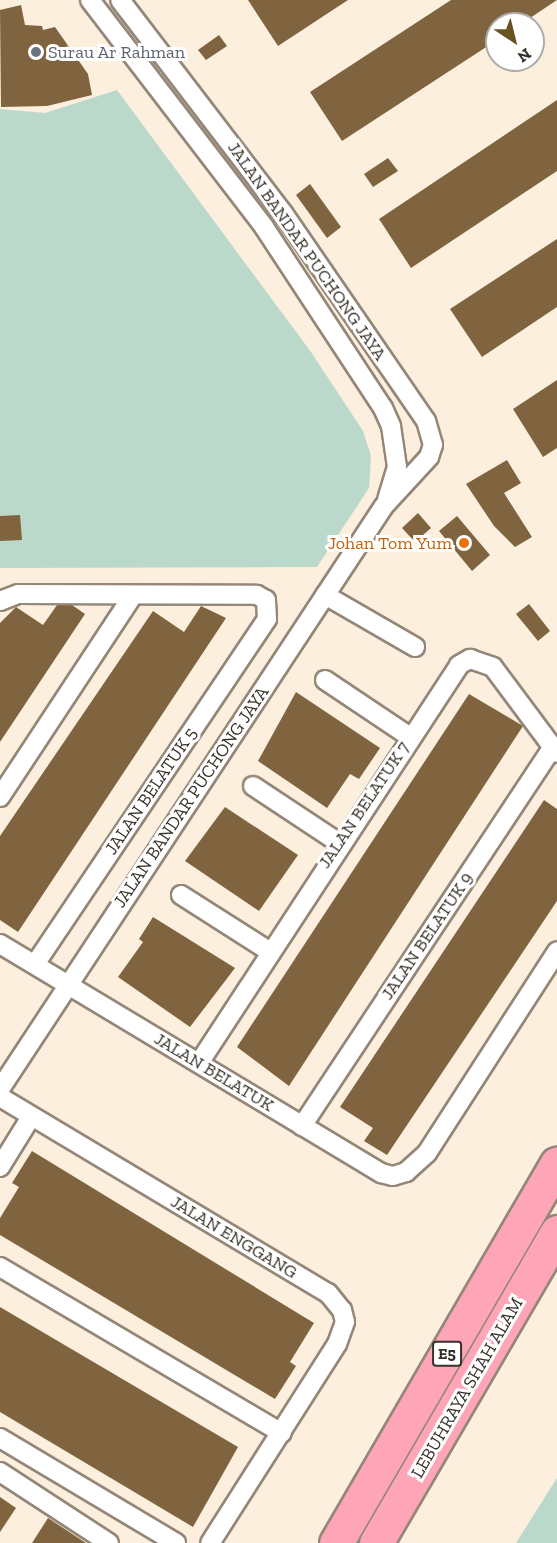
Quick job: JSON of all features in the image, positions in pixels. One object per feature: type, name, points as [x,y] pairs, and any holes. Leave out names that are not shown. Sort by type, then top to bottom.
[{"type":"highway","name":"LEBUHRAYA SHAH ALAM","points":[[336,1543],[557,1164]]},
{"type":"highway","name":"LEBUHRAYA SHAH ALAM","points":[[376,1543],[557,1232]]},
{"type":"street","name":"JALAN BANDAR PUCHONG JAYA","points":[[90,0],[264,227],[383,408],[391,426],[398,467],[384,506]]},
{"type":"street","name":"JALAN BANDAR PUCHONG JAYA","points":[[0,1089],[67,982],[384,506],[429,457],[432,434],[426,421],[256,175],[120,0]]},
{"type":"street","points":[[0,600],[18,594],[131,598]]},
{"type":"street","name":"JALAN BELATUK 5","points":[[35,964],[267,618],[266,600],[257,595],[131,598]]},
{"type":"street","points":[[325,595],[415,647]]},
{"type":"street","points":[[0,797],[131,598]]},
{"type":"street","name":"JALAN BELATUK 7","points":[[199,1063],[339,843],[459,665],[470,659],[493,667],[555,750]]},
{"type":"street","points":[[325,680],[410,737]]},
{"type":"street","name":"JALAN BELATUK 9","points":[[302,1126],[555,750]]},
{"type":"street","points":[[253,786],[339,843]]},
{"type":"street","points":[[181,895],[269,951]]},
{"type":"street","name":"JALAN BELATUK","points":[[0,944],[67,982],[381,1173],[406,1172],[427,1153],[557,951]]},
{"type":"street","name":"JALAN ENGGANG","points":[[0,1097],[335,1300],[342,1310],[343,1333],[282,1433],[210,1543]]},
{"type":"street","points":[[0,1167],[32,1117]]},
{"type":"street","points":[[0,1267],[282,1433]]},
{"type":"street","points":[[0,1438],[176,1543]]},
{"type":"street","points":[[0,1472],[109,1543]]},
{"type":"green space","points":[[117,90],[311,352],[363,431],[371,456],[369,488],[317,567],[0,568],[0,109],[45,113]]},
{"type":"green space","points":[[557,1478],[557,1543],[516,1543]]},
{"type":"building","points":[[248,0],[348,0],[278,46]]},
{"type":"building","points":[[451,0],[557,0],[539,12],[485,12],[485,48],[342,141],[310,92]]},
{"type":"building","name":"Surau Ar Rahman","points":[[21,5],[25,25],[42,26],[43,30],[55,27],[88,74],[92,95],[47,106],[1,107],[0,10]]},
{"type":"building","points":[[219,35],[227,46],[206,60],[198,50]]},
{"type":"building","points":[[557,100],[557,171],[411,268],[379,219]]},
{"type":"building","points":[[388,158],[398,171],[373,187],[364,174]]},
{"type":"building","points":[[310,184],[341,227],[327,238],[296,195]]},
{"type":"building","points":[[557,239],[557,307],[482,357],[450,309]]},
{"type":"building","points":[[557,380],[557,448],[543,457],[513,409]]},
{"type":"building","points":[[507,460],[521,483],[504,493],[532,537],[515,547],[494,526],[466,484]]},
{"type":"building","points":[[418,513],[431,528],[415,542],[402,528]]},
{"type":"building","points":[[20,515],[22,540],[0,541],[0,516]]},
{"type":"building","name":"Johan Tom Yum","points":[[457,516],[490,555],[472,571],[439,531]]},
{"type":"building","points":[[529,604],[550,631],[538,641],[516,614]]},
{"type":"building","points":[[57,605],[72,605],[85,614],[0,742],[0,623],[16,607],[43,625]]},
{"type":"building","points":[[201,606],[226,618],[18,932],[0,920],[0,836],[153,611],[184,632]]},
{"type":"building","points":[[296,692],[380,748],[359,779],[350,774],[327,808],[258,761]]},
{"type":"building","points":[[469,694],[523,726],[289,1086],[237,1047]]},
{"type":"building","points":[[544,800],[557,809],[557,901],[387,1155],[364,1141],[373,1128],[340,1107]]},
{"type":"building","points":[[225,807],[298,855],[259,911],[185,861]]},
{"type":"building","points":[[153,917],[235,968],[190,1027],[118,977],[143,942],[139,939]]},
{"type":"building","points":[[32,1151],[314,1323],[290,1362],[296,1366],[275,1399],[0,1235],[0,1218],[19,1187],[12,1183]]},
{"type":"building","points":[[0,1307],[238,1447],[193,1527],[0,1412]]},
{"type":"building","points":[[0,1497],[16,1508],[0,1532]]},
{"type":"building","points":[[48,1518],[86,1543],[32,1543]]},
{"type":"place","name":"Surau Ar Rahman","points":[[36,52]]},
{"type":"place","name":"Johan Tom Yum","points":[[464,543]]}]
